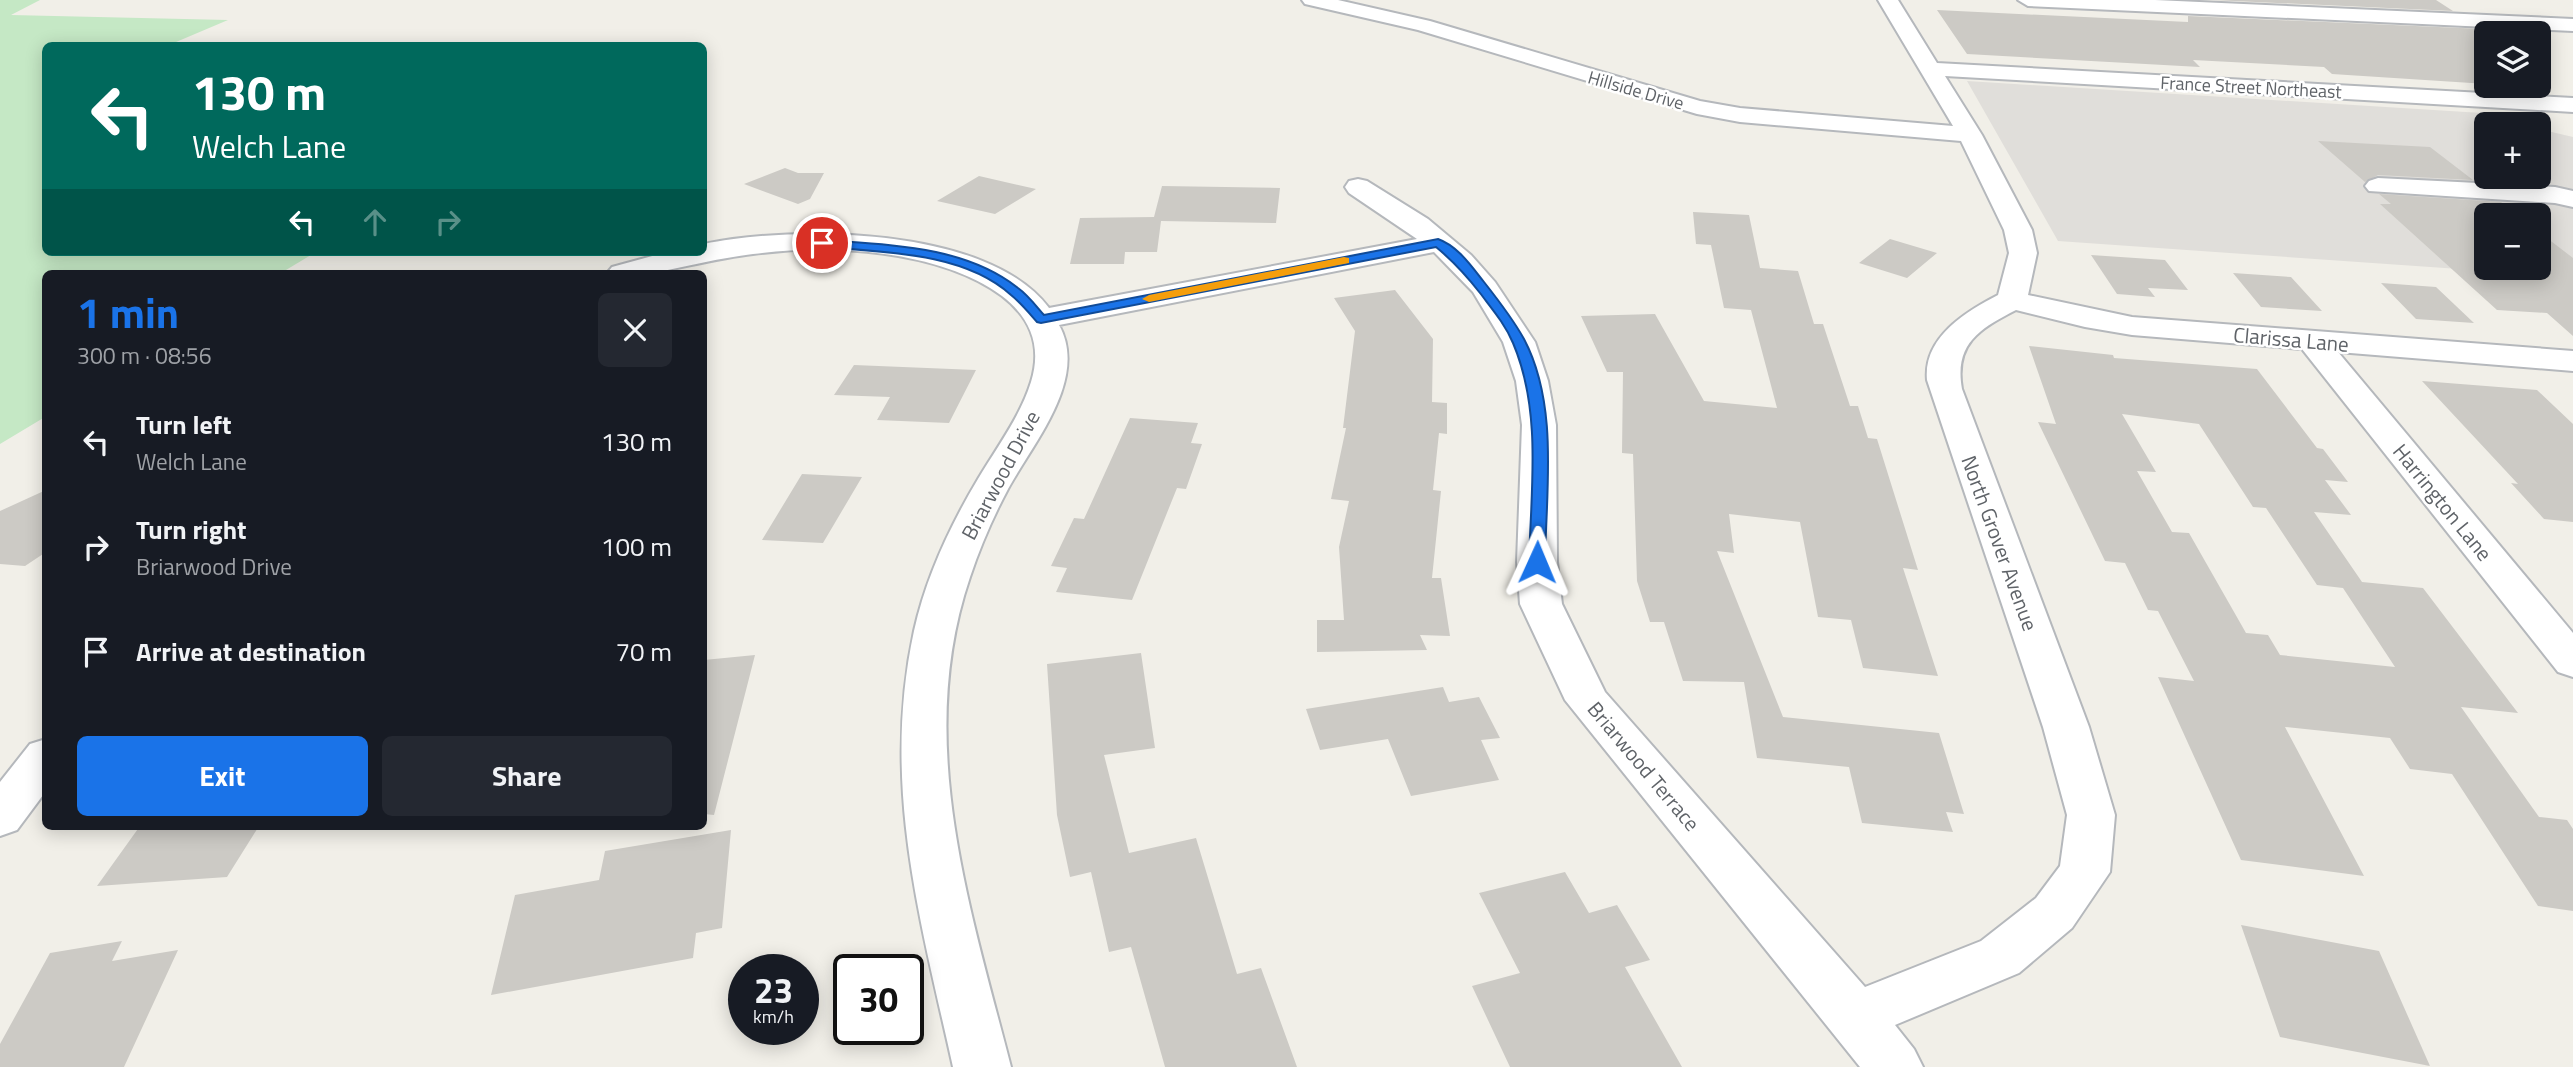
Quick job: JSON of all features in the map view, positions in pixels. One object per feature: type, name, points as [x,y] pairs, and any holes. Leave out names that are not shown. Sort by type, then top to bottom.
[{"type":"street","name":"Hillside Drive","points":[[1312,0],[1423,25],[1696,107],[1765,117],[1970,135]]},
{"type":"street","points":[[1888,0],[1970,135],[2018,230],[2023,253],[2012,300]]},
{"type":"street","points":[[2028,0],[2474,27]]},
{"type":"street","points":[[2551,28],[2573,25]]},
{"type":"street","points":[[2551,41],[2562,48]]},
{"type":"street","name":"France Street Northeast","points":[[1929,69],[2573,106]]},
{"type":"street","points":[[2378,186],[2555,195],[2573,200]]},
{"type":"street","name":"Briarwood Terrace","points":[[1358,187],[1418,225],[1461,261],[1485,288],[1519,342],[1532,381],[1539,425],[1537,562],[1541,604],[1587,700],[1856,1016],[1894,1067]]},
{"type":"street","name":"Briarwood Drive","points":[[707,254],[772,245],[838,243],[884,246],[939,257],[997,279],[1030,304],[1041,319],[1051,343],[1052,368],[1044,396],[988,492],[958,555],[935,626],[927,679],[923,768],[934,867],[982,1067]]},
{"type":"street","points":[[1041,319],[1438,243]]},
{"type":"street","name":"Briarwood Drive","points":[[634,270],[694,256]]},
{"type":"street","name":"Clarissa Lane","points":[[2012,300],[2085,318],[2132,326],[2573,361]]},
{"type":"street","name":"North Grover Avenue","points":[[1856,1016],[2000,957],[2054,913],[2085,872],[2091,816],[2066,727],[1945,388],[1943,365],[1956,338],[1984,313],[2012,300]]},
{"type":"street","name":"Harrington Lane","points":[[2312,341],[2573,662]]},
{"type":"street","points":[[0,817],[42,762]]},
{"type":"shaded area","points":[[1967,81],[2474,113],[2474,189],[2551,189],[2551,132],[2573,137],[2573,277],[2551,275],[2551,203],[2474,203],[2474,270],[2058,241]]},
{"type":"green space","points":[[0,0],[40,0],[11,15],[228,20],[176,42],[42,42],[42,256],[309,256],[286,270],[42,270],[42,419],[0,444]]},
{"type":"building","points":[[2213,0],[2436,0],[2453,11]]},
{"type":"building","points":[[1937,10],[2188,22],[2188,16],[2474,29],[2474,83],[2332,74],[2324,67],[2193,60],[2200,67],[1967,54]]},
{"type":"building","points":[[2318,141],[2430,147],[2473,180],[2378,175],[2365,182]]},
{"type":"building","points":[[785,168],[798,173],[824,173],[810,199],[798,204],[744,184]]},
{"type":"building","points":[[979,176],[1036,189],[995,214],[937,201]]},
{"type":"building","points":[[1162,186],[1280,188],[1276,223],[1161,221],[1157,252],[1125,252],[1124,264],[1070,264],[1080,218],[1154,217]]},
{"type":"building","points":[[2379,194],[2501,202],[2474,203],[2474,280],[2551,280],[2551,241],[2573,258],[2573,336],[2547,313],[2497,310],[2380,204],[2391,204]]},
{"type":"building","points":[[1693,212],[1749,215],[1760,268],[1798,271],[1814,324],[1823,324],[1850,406],[1858,406],[1868,438],[1877,439],[1918,570],[1903,568],[1938,676],[1863,668],[1851,620],[1818,617],[1800,522],[1729,514],[1734,553],[1717,551],[1783,717],[1939,733],[1964,814],[1946,812],[1953,832],[1862,823],[1849,767],[1757,758],[1744,682],[1683,681],[1664,622],[1650,622],[1637,581],[1633,454],[1622,453],[1623,372],[1607,372],[1581,316],[1655,314],[1704,401],[1777,408],[1751,310],[1724,308],[1711,245],[1696,244]]},
{"type":"building","points":[[1890,239],[1937,253],[1907,278],[1859,263]]},
{"type":"building","points":[[2091,255],[2165,260],[2188,290],[2148,288],[2155,297],[2117,294]]},
{"type":"building","points":[[2233,273],[2291,277],[2322,311],[2261,307]]},
{"type":"building","points":[[2381,283],[2436,287],[2474,323],[2416,319]]},
{"type":"building","points":[[1395,290],[1433,339],[1432,402],[1447,403],[1447,434],[1439,433],[1433,490],[1441,491],[1432,578],[1441,578],[1450,636],[1420,635],[1427,650],[1317,652],[1317,620],[1344,620],[1339,547],[1349,501],[1331,499],[1346,428],[1343,428],[1355,331],[1334,298]]},
{"type":"building","points":[[2029,346],[2113,355],[2114,358],[2257,369],[2317,448],[2323,449],[2348,482],[2325,480],[2351,515],[2314,512],[2362,582],[2423,588],[2518,713],[2461,707],[2539,817],[2567,820],[2573,829],[2573,911],[2538,906],[2452,774],[2410,769],[2390,738],[2285,727],[2364,876],[2241,860],[2158,677],[2194,681],[2158,611],[2148,610],[2125,563],[2105,561],[2038,422],[2056,424]],"holes":[[[2122,414],[2199,424],[2253,507],[2266,508],[2317,585],[2343,588],[2395,667],[2280,655],[2268,635],[2246,633],[2189,533],[2172,532],[2137,471],[2156,472]]]},
{"type":"building","points":[[854,365],[976,370],[949,423],[877,420],[890,397],[834,395]]},
{"type":"building","points":[[2422,381],[2537,390],[2573,424],[2573,522],[2544,519],[2511,483],[2518,484]]},
{"type":"building","points":[[1130,418],[1198,423],[1191,443],[1202,444],[1186,489],[1177,488],[1132,600],[1056,592],[1067,568],[1051,566],[1074,518],[1084,519]]},
{"type":"building","points":[[802,474],[862,477],[823,543],[762,540]]},
{"type":"building","points":[[42,492],[42,555],[25,566],[0,564],[0,511]]},
{"type":"building","points":[[1141,653],[1155,748],[1104,755],[1129,853],[1196,838],[1237,974],[1261,968],[1297,1067],[1165,1067],[1131,947],[1109,952],[1091,872],[1070,877],[1057,815],[1047,664]]},
{"type":"building","points":[[755,655],[714,815],[707,814],[707,660]]},
{"type":"building","points":[[1443,687],[1449,702],[1479,697],[1500,738],[1481,740],[1499,780],[1411,796],[1388,739],[1320,750],[1306,709]]},
{"type":"building","points":[[137,830],[256,830],[227,877],[97,886]]},
{"type":"building","points":[[731,830],[722,928],[696,933],[693,958],[491,995],[515,895],[599,880],[605,851]]},
{"type":"building","points":[[1565,872],[1589,913],[1617,905],[1650,960],[1625,967],[1682,1067],[1510,1067],[1472,986],[1520,973],[1479,893]]},
{"type":"building","points":[[2241,925],[2379,951],[2430,1066],[2280,1037]]},
{"type":"building","points":[[122,941],[112,961],[178,950],[124,1067],[0,1067],[0,1044],[50,953]]},
{"type":"slow traffic","points":[[1149,299],[1344,261]]},
{"type":"route","points":[[822,243],[884,246],[964,264],[997,279],[1015,291],[1030,304],[1041,319],[1438,243],[1461,261],[1485,288],[1505,317],[1519,342],[1532,381],[1539,425],[1537,562]]}]
